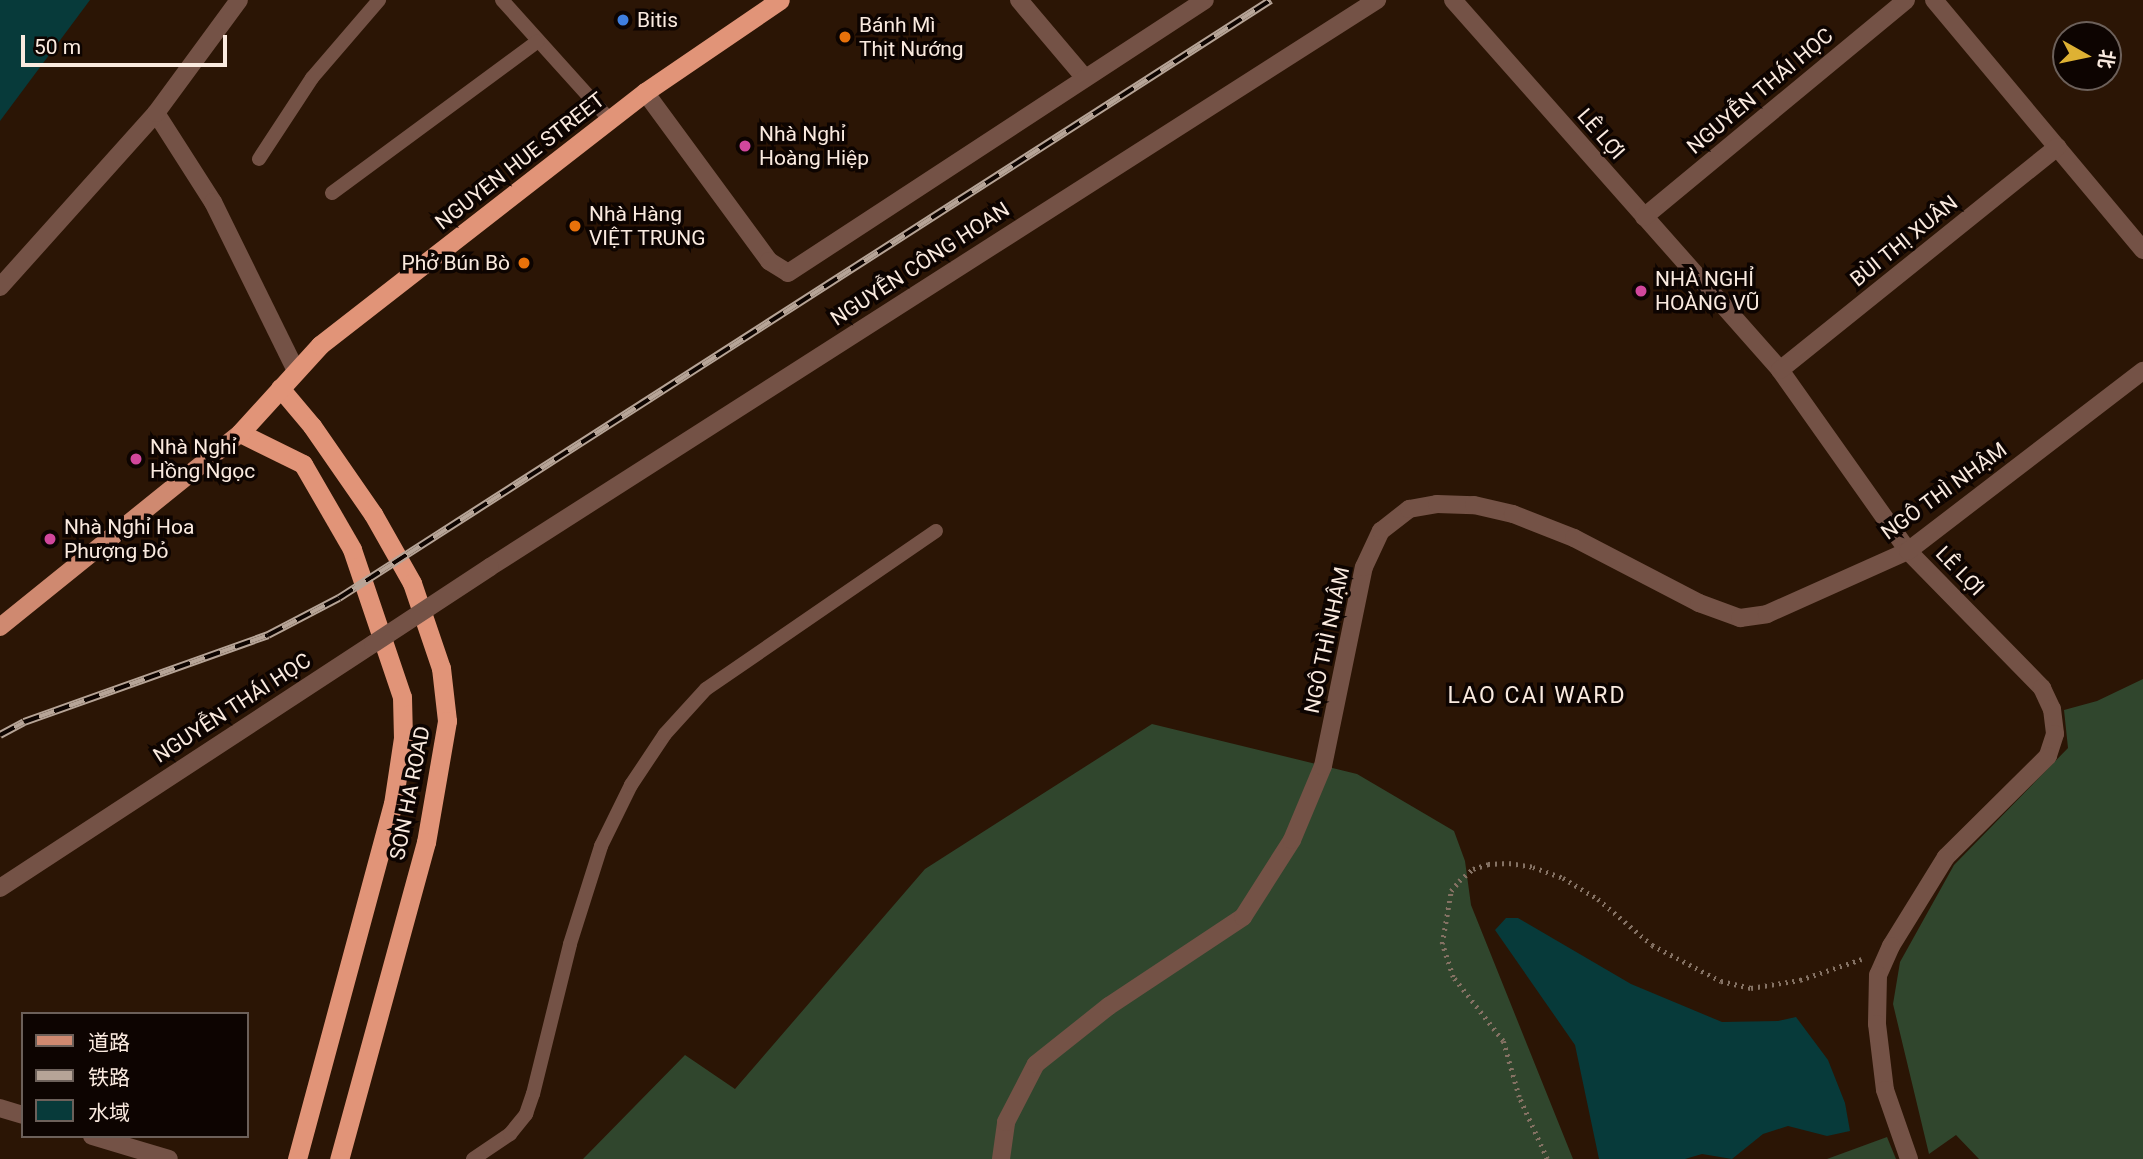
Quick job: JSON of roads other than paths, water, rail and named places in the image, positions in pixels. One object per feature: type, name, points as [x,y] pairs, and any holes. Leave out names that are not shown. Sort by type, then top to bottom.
[{"type":"highway","name":"NGUYEN HUE STREET","points":[[240,433],[320,345],[645,92],[780,0]]},
{"type":"highway","name":"SON HA ROAD","points":[[281,388],[312,426],[373,514],[412,583],[441,668],[447,721],[426,842],[339,1159]]},
{"type":"highway","name":"SON HA ROAD","points":[[240,433],[303,464],[352,549],[402,696],[403,738],[393,804],[297,1159]]},
{"type":"main road","points":[[0,627],[115,531],[240,433]]},
{"type":"street","points":[[0,288],[156,113],[239,0]]},
{"type":"street","points":[[1018,0],[1084,77]]},
{"type":"street","points":[[645,92],[769,261],[788,273],[1205,0]]},
{"type":"street","name":"NGUYỄN CÔNG HOAN","points":[[490,567],[1377,0]]},
{"type":"street","name":"LÊ LỢI","points":[[1453,0],[1780,370],[1908,551],[2042,688],[2052,709],[2056,734],[2048,756],[1946,857],[1891,946],[1878,975],[1877,1024],[1885,1090],[1909,1159]]},
{"type":"street","name":"NGUYỄN THÁI HỌC","points":[[1644,217],[1906,0]]},
{"type":"street","points":[[1934,0],[2143,250]]},
{"type":"street","points":[[156,113],[213,202],[296,371]]},
{"type":"street","name":"BÙI THỊ XUÂN","points":[[1780,370],[2057,147]]},
{"type":"street","name":"NGÔ THÌ NHẬM","points":[[1001,1159],[1006,1122],[1037,1064],[1109,1006],[1243,917],[1292,840],[1322,766],[1364,567],[1381,531],[1409,509],[1437,504],[1474,505],[1513,514],[1574,538],[1699,603],[1740,618],[1779,609],[1908,551],[2143,371]]},
{"type":"street","name":"NGUYỄN THÁI HỌC","points":[[0,888],[490,567]]},
{"type":"street","points":[[0,1108],[21,1114]]},
{"type":"street","points":[[99,1138],[169,1159]]},
{"type":"lane","points":[[259,159],[312,78],[379,0]]},
{"type":"lane","points":[[502,0],[610,120]]},
{"type":"lane","points":[[332,193],[537,42]]},
{"type":"lane","points":[[473,1159],[510,1134],[526,1114],[570,944],[601,845],[631,785],[665,734],[706,688],[936,531]]},
{"type":"water","points":[[0,0],[90,0],[0,121]]},
{"type":"water","points":[[1506,918],[1518,918],[1631,984],[1722,1022],[1778,1021],[1796,1017],[1828,1060],[1845,1103],[1850,1131],[1827,1136],[1788,1126],[1763,1134],[1732,1159],[1702,1154],[1685,1159],[1599,1159],[1575,1045],[1495,930]]},
{"type":"railway","points":[[0,735],[24,722],[268,635],[339,598],[1271,0]]},
{"type":"place","name":"Bitis","points":[[623,20]]},
{"type":"place","name":"Bánh Mì Thịt Nướng","points":[[845,37]]},
{"type":"place","name":"Nhà Nghỉ Hoàng Hiệp","points":[[745,146]]},
{"type":"place","name":"Nhà Hàng VIỆT TRUNG","points":[[575,226]]},
{"type":"place","name":"Phở Bún Bò","points":[[524,263]]},
{"type":"place","name":"NHÀ NGHỈ HOÀNG VŨ","points":[[1641,291]]},
{"type":"place","name":"Nhà Nghỉ Hồng Ngọc","points":[[136,459]]},
{"type":"place","name":"Nhà Nghỉ Hoa Phượng Đỏ","points":[[50,539]]},
{"type":"district","name":"LAO CAI WARD","points":[[1537,696]]}]
